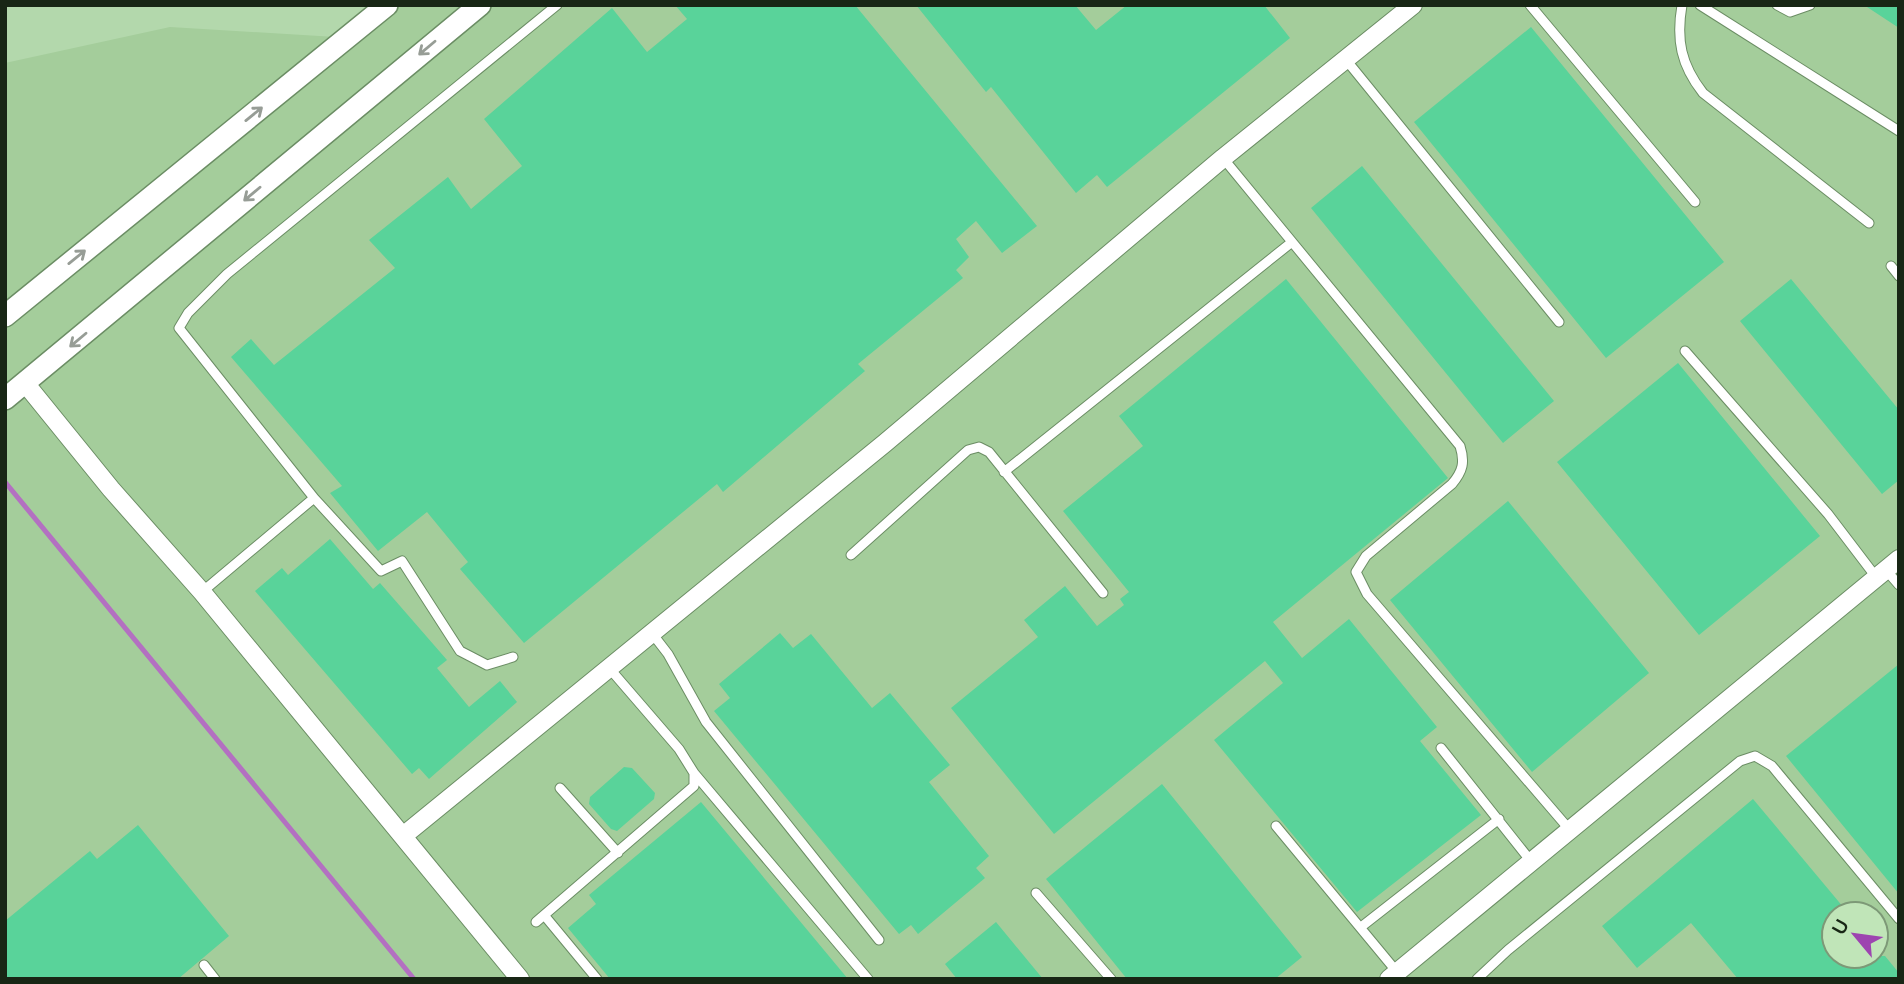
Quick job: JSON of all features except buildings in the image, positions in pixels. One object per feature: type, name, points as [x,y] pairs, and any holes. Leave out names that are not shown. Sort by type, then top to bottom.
[{"type":"street","points":[[5,316],[387,5]]},
{"type":"street","points":[[5,399],[480,5]]},
{"type":"street","points":[[403,836],[885,443],[1223,158],[1347,61],[1413,5]]},
{"type":"street","points":[[25,383],[111,489],[202,592],[520,979]]},
{"type":"street","points":[[1393,975],[1887,569]]},
{"type":"lane","points":[[513,657],[486,665],[460,652],[402,561],[381,570],[314,498],[179,328],[188,313],[227,274],[557,5]]},
{"type":"lane","points":[[1530,5],[1695,202]]},
{"type":"lane","points":[[1682,5],[1679,46],[1687,73],[1703,93],[1868,223]]},
{"type":"lane","points":[[1700,5],[1899,131]]},
{"type":"lane","points":[[1777,5],[1790,12],[1810,5]]},
{"type":"lane","points":[[1347,61],[1559,322]]},
{"type":"lane","points":[[1223,158],[1460,446],[1465,460],[1461,474],[1358,565],[1358,582],[1569,829]]},
{"type":"lane","points":[[1004,472],[1292,242]]},
{"type":"lane","points":[[1891,266],[1899,276]]},
{"type":"lane","points":[[1685,351],[1828,514],[1887,569],[1899,585]]},
{"type":"lane","points":[[851,555],[968,450],[979,447],[989,452],[1103,593]]},
{"type":"lane","points":[[202,592],[314,498]]},
{"type":"lane","points":[[651,632],[668,654],[706,722],[879,940]]},
{"type":"lane","points":[[610,668],[680,749],[694,773],[868,979]]},
{"type":"lane","points":[[1441,748],[1530,860]]},
{"type":"lane","points":[[1477,979],[1508,950],[1740,761],[1755,757],[1772,766],[1899,919]]},
{"type":"lane","points":[[597,979],[540,919],[694,786],[694,773]]},
{"type":"lane","points":[[560,788],[618,853]]},
{"type":"lane","points":[[1361,927],[1499,819]]},
{"type":"lane","points":[[1276,826],[1361,927],[1393,975]]},
{"type":"lane","points":[[1036,893],[1111,979]]},
{"type":"lane","points":[[204,965],[215,979]]},
{"type":"shaded area","points":[[375,5],[1899,5],[1899,979],[5,979],[5,63],[170,27],[352,38]]},
{"type":"waterway","points":[[5,482],[414,979]]}]
